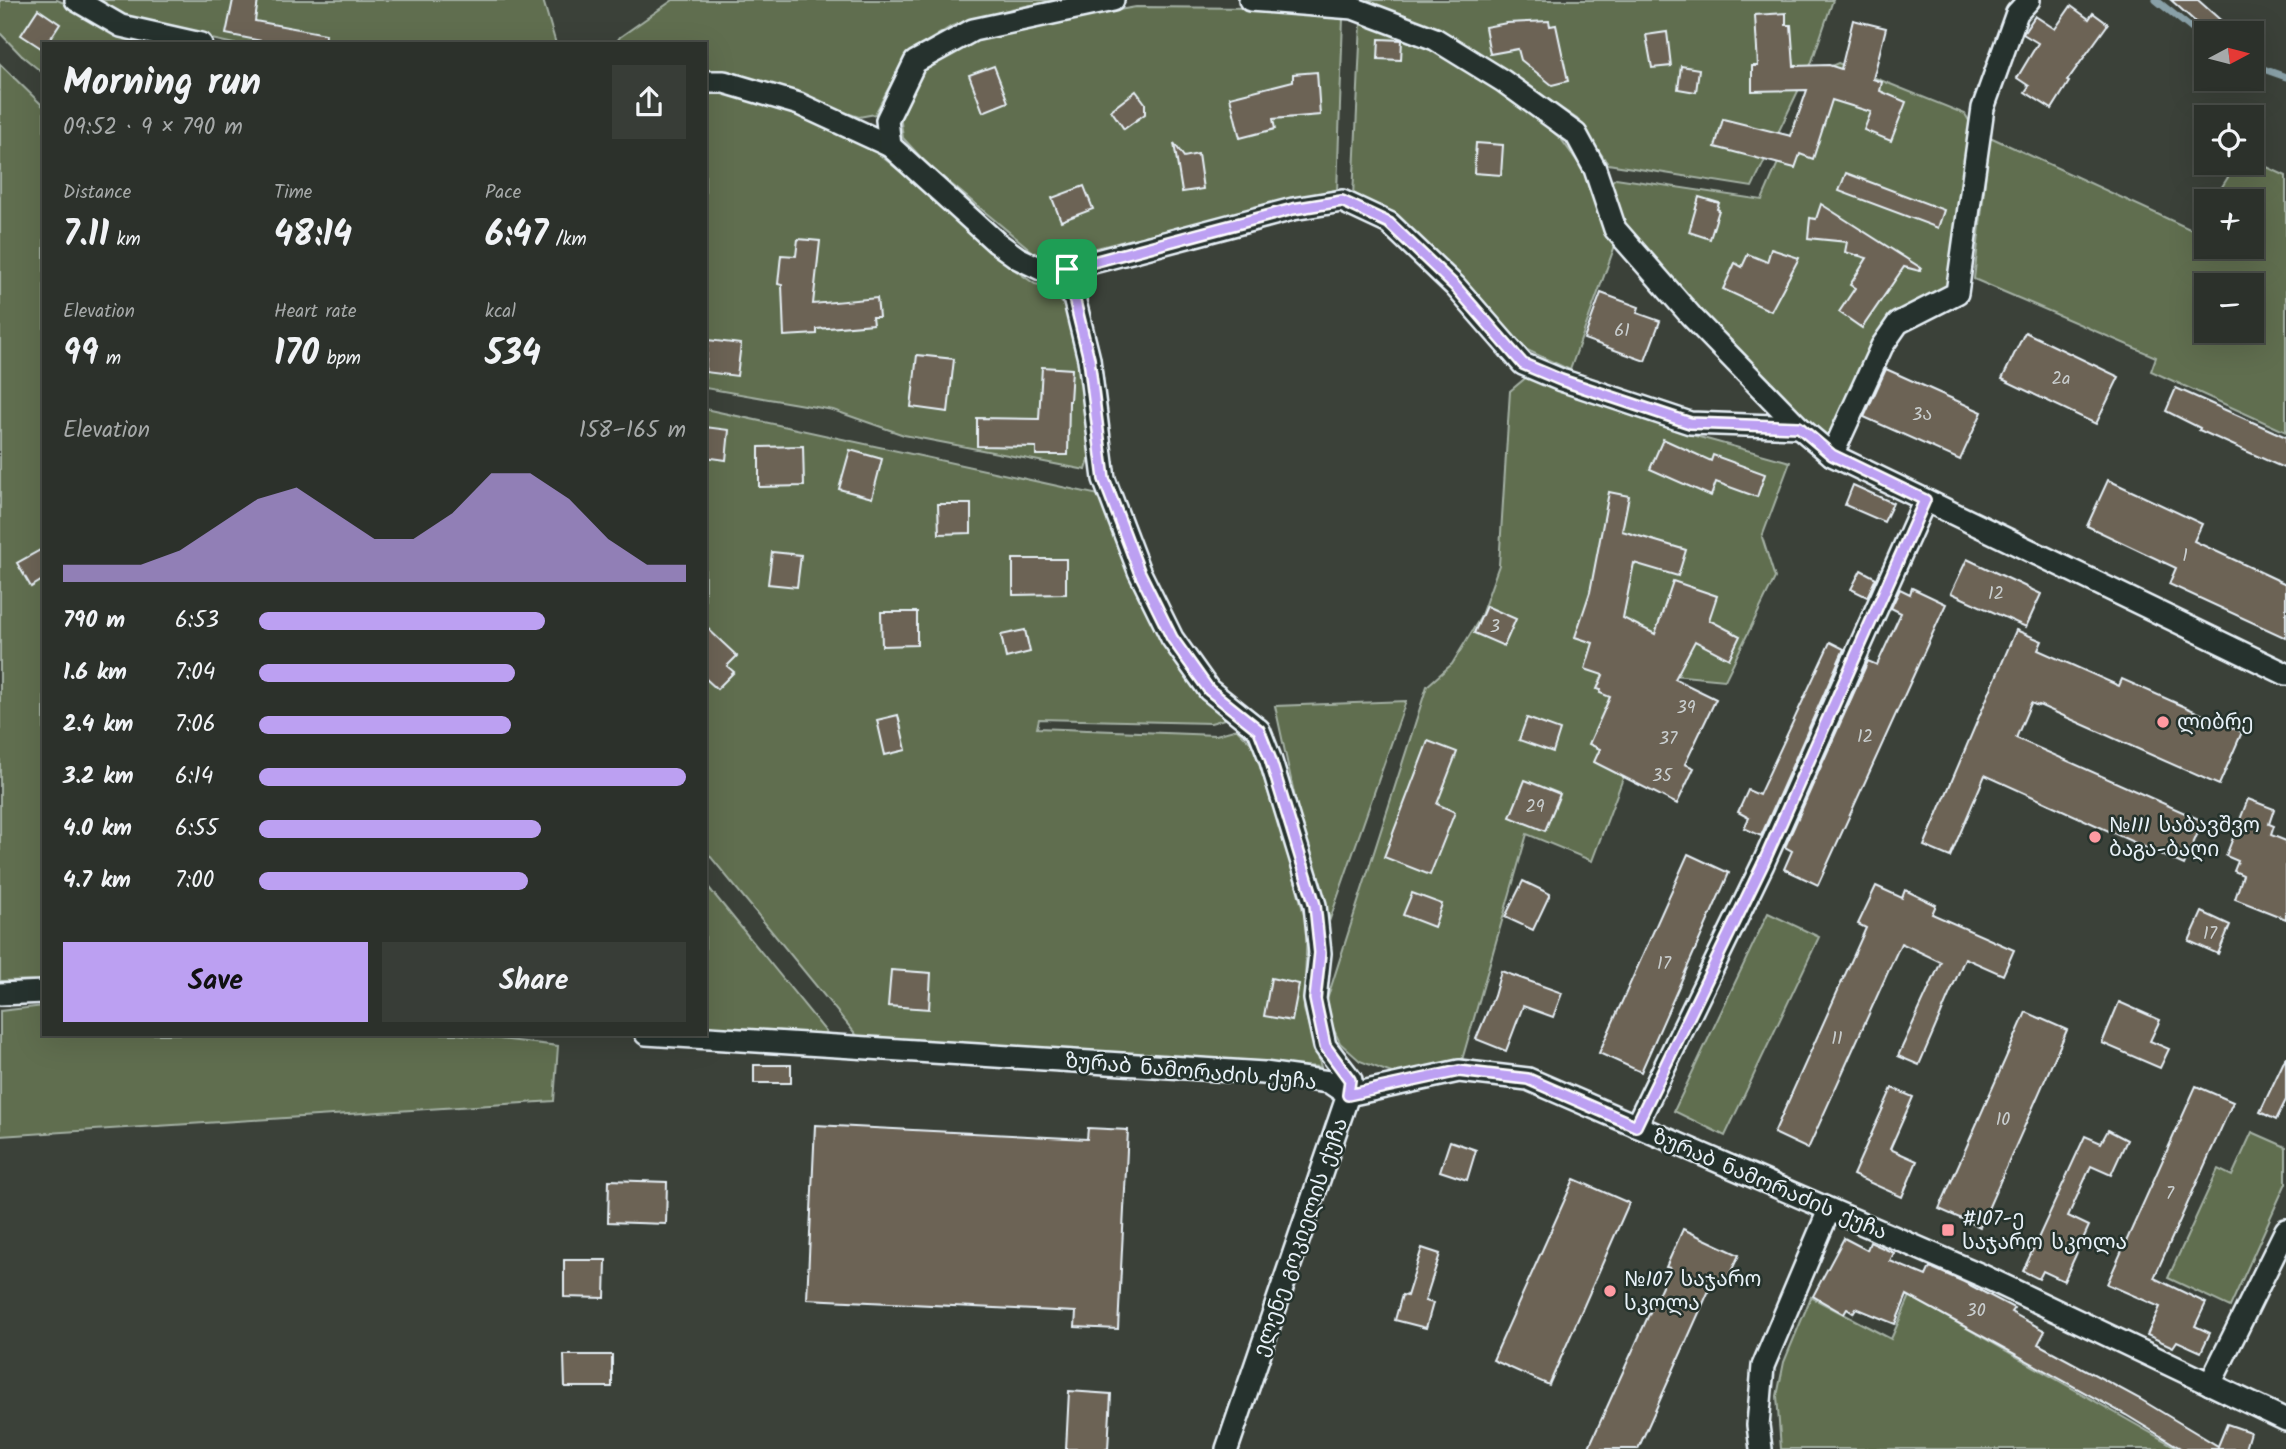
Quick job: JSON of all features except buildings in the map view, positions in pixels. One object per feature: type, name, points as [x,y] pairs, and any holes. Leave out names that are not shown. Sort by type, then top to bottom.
[{"type":"street","points":[[76,0],[121,26],[192,42]]},
{"type":"street","points":[[890,146],[887,120],[915,62],[973,30],[1113,0]]},
{"type":"street","points":[[1250,0],[1353,8],[1435,39],[1503,81],[1576,134],[1595,169],[1615,229],[1692,317],[1799,427],[1832,455],[2286,674]]},
{"type":"street","points":[[1832,455],[1882,346],[1898,323],[1957,293],[1983,108],[2017,13],[2029,0]]},
{"type":"street","points":[[707,82],[724,82],[799,104],[890,146],[996,242],[1018,258],[1043,270],[1067,269],[1293,209],[1342,201],[1389,223],[1455,286],[1523,364],[1561,380],[1690,423],[1799,427]]},
{"type":"street","name":"ელენე გოკიელის ქუჩა","points":[[1067,269],[1089,359],[1104,479],[1139,571],[1172,638],[1209,690],[1259,730],[1267,748],[1315,905],[1320,953],[1315,999],[1325,1046],[1350,1080],[1348,1095],[1227,1449]]},
{"type":"street","points":[[1636,1126],[1763,864],[1925,500]]},
{"type":"street","points":[[0,994],[42,992]]},
{"type":"street","name":"ზურაბ ნამორაძის ქუჩა","points":[[678,1036],[1264,1073],[1329,1082],[1348,1095],[1459,1071],[1528,1079],[1981,1275],[2286,1420]]},
{"type":"street","points":[[1761,1449],[1758,1425],[1763,1366],[1829,1210]]},
{"type":"street","points":[[2210,1384],[2286,1230]]},
{"type":"green space","points":[[0,0],[57,0],[160,42],[42,42],[42,72],[0,33]]},
{"type":"green space","points":[[93,0],[543,0],[555,42],[225,42],[123,19]]},
{"type":"green space","points":[[673,0],[1058,0],[1011,9],[952,26],[906,55],[875,114],[859,117],[725,72],[707,72],[707,42],[616,42]]},
{"type":"green space","points":[[1361,0],[1833,0],[1811,64],[1752,187],[1608,164],[1577,119],[1521,81],[1432,33]]},
{"type":"green space","points":[[1136,7],[1261,8],[1343,18],[1337,192],[1314,194],[1044,261],[927,164],[903,138],[900,114],[922,64],[975,35]]},
{"type":"green space","points":[[1372,18],[1485,72],[1561,139],[1593,183],[1617,240],[1570,370],[1525,349],[1434,250],[1394,215],[1353,197],[1361,22]]},
{"type":"green space","points":[[1838,63],[1965,114],[1974,129],[1950,288],[1890,322],[1829,442],[1625,234],[1605,187],[1616,178],[1762,200],[1817,72]]},
{"type":"green space","points":[[0,64],[42,105],[42,980],[0,981]]},
{"type":"green space","points":[[707,89],[728,89],[796,111],[864,142],[923,190],[989,252],[1035,284],[1053,287],[1071,319],[1083,374],[1091,453],[1086,470],[904,435],[833,410],[707,388]]},
{"type":"green space","points":[[1990,137],[2194,231],[2194,259],[2264,259],[2264,189],[2221,189],[2229,175],[2264,175],[2264,166],[2286,176],[2286,432],[2151,371],[2156,357],[1974,279]]},
{"type":"green space","points":[[1528,376],[1681,432],[1790,462],[1762,537],[1775,578],[1725,680],[1662,674],[1592,861],[1527,834],[1462,1060],[1394,1074],[1360,1061],[1340,1043],[1324,1009],[1427,686],[1452,664],[1480,618],[1499,565],[1510,391]]},
{"type":"green space","points":[[707,409],[1099,495],[1167,646],[1228,718],[1211,723],[1039,719],[1037,728],[1216,735],[1237,729],[1253,745],[1288,854],[1307,926],[1304,1009],[1321,1067],[858,1037],[707,852]]},
{"type":"green space","points":[[1406,701],[1330,919],[1307,853],[1275,706]]},
{"type":"green space","points":[[707,885],[831,1038],[707,1028]]},
{"type":"green space","points":[[1768,913],[1819,937],[1725,1136],[1674,1111]]},
{"type":"green space","points":[[42,1006],[42,1036],[474,1036],[558,1046],[554,1101],[0,1136],[0,1011]]},
{"type":"green space","points":[[2252,1132],[2286,1147],[2286,1183],[2230,1307],[2168,1278],[2218,1169],[2232,1176]]},
{"type":"green space","points":[[1910,1296],[2179,1449],[1781,1449],[1777,1396],[1784,1362],[1811,1297],[1891,1339]]},
{"type":"waterway","points":[[2156,0],[2194,31]]},
{"type":"waterway","points":[[2264,69],[2286,77]]},
{"type":"place","name":"ლიბრე","points":[[2163,722]]},
{"type":"place","name":"№111 საბავშვო ბაგა-ბაღი","points":[[2095,837]]},
{"type":"place","name":"#107-ე საჯარო სკოლა","points":[[1948,1230]]},
{"type":"place","name":"№107 საჯარო სკოლა","points":[[1610,1291]]},
{"type":"route","points":[[1342,201],[1389,223],[1437,267],[1523,364],[1561,380],[1690,423],[1799,427],[1832,455],[1925,500],[1763,864],[1636,1126],[1528,1079],[1459,1071],[1348,1095],[1350,1080],[1325,1046],[1315,999],[1320,953],[1315,905],[1270,758],[1259,730],[1209,690],[1172,638],[1139,571],[1104,479],[1089,359],[1067,269],[1293,209],[1342,201]]}]
